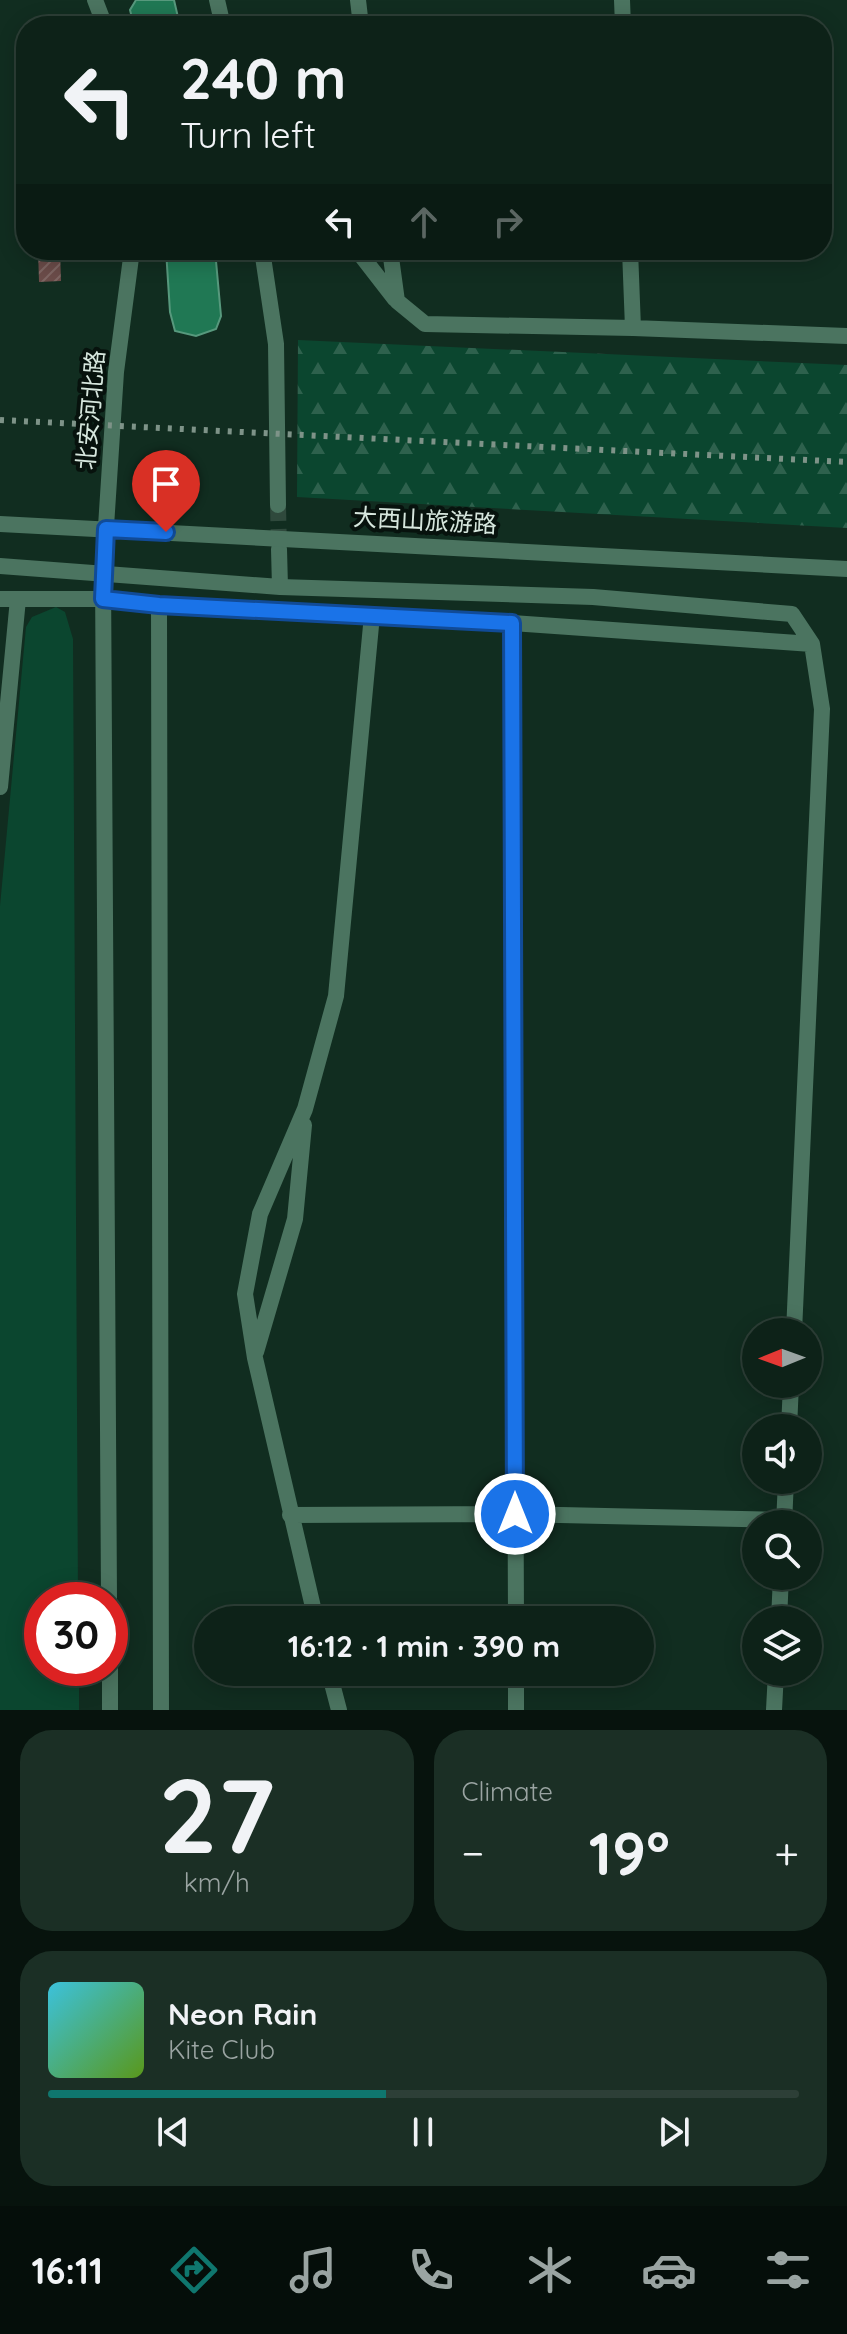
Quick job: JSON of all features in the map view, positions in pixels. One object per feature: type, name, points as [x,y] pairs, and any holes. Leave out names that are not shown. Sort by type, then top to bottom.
[{"type":"street","name":"北安河北路","points":[[109,1582],[103,573],[116,372],[131,260]]},
{"type":"street","points":[[263,260],[276,344],[278,505]]},
{"type":"street","points":[[365,260],[397,301],[425,324],[847,336]]},
{"type":"street","points":[[391,260],[397,301]]},
{"type":"street","points":[[630,260],[633,328]]},
{"type":"street","name":"大西山旅游路","points":[[0,524],[847,569]]},
{"type":"street","points":[[279,549],[280,587]]},
{"type":"street","points":[[0,566],[280,587],[593,597],[792,614],[812,644],[822,709],[795,1318]]},
{"type":"street","points":[[0,599],[103,599],[159,605],[512,623],[812,644]]},
{"type":"street","points":[[0,787],[18,599]]},
{"type":"street","points":[[159,605],[161,1710]]},
{"type":"street","points":[[313,1606],[255,1358],[245,1294],[260,1214],[305,1109],[336,996],[372,615]]},
{"type":"street","points":[[512,623],[516,1606]]},
{"type":"street","points":[[255,1358],[295,1219],[305,1109]]},
{"type":"street","points":[[290,1515],[515,1514],[742,1521]]},
{"type":"street","points":[[110,1686],[110,1710]]},
{"type":"street","points":[[333,1686],[339,1710]]},
{"type":"street","points":[[516,1686],[516,1710]]},
{"type":"street","points":[[774,1710],[775,1686]]},
{"type":"green space","points":[[298,340],[847,365],[847,528],[297,497]]},
{"type":"green space","points":[[56,607],[65,612],[73,639],[78,1582],[24,1582],[24,1686],[79,1686],[79,1710],[0,1710],[0,906],[26,627],[32,617]]},
{"type":"shaded area","points":[[136,0],[174,0],[178,16],[132,16],[130,10]]},
{"type":"shaded area","points":[[167,260],[216,260],[221,316],[216,329],[196,336],[175,331],[170,312]]},
{"type":"building","points":[[38,260],[60,260],[61,281],[39,282]]},
{"type":"tunnel","points":[[278,505],[279,549]]},
{"type":"railway","points":[[0,420],[847,462]]},
{"type":"route","points":[[166,532],[106,529],[103,599],[159,605],[512,623],[515,1514]]}]
